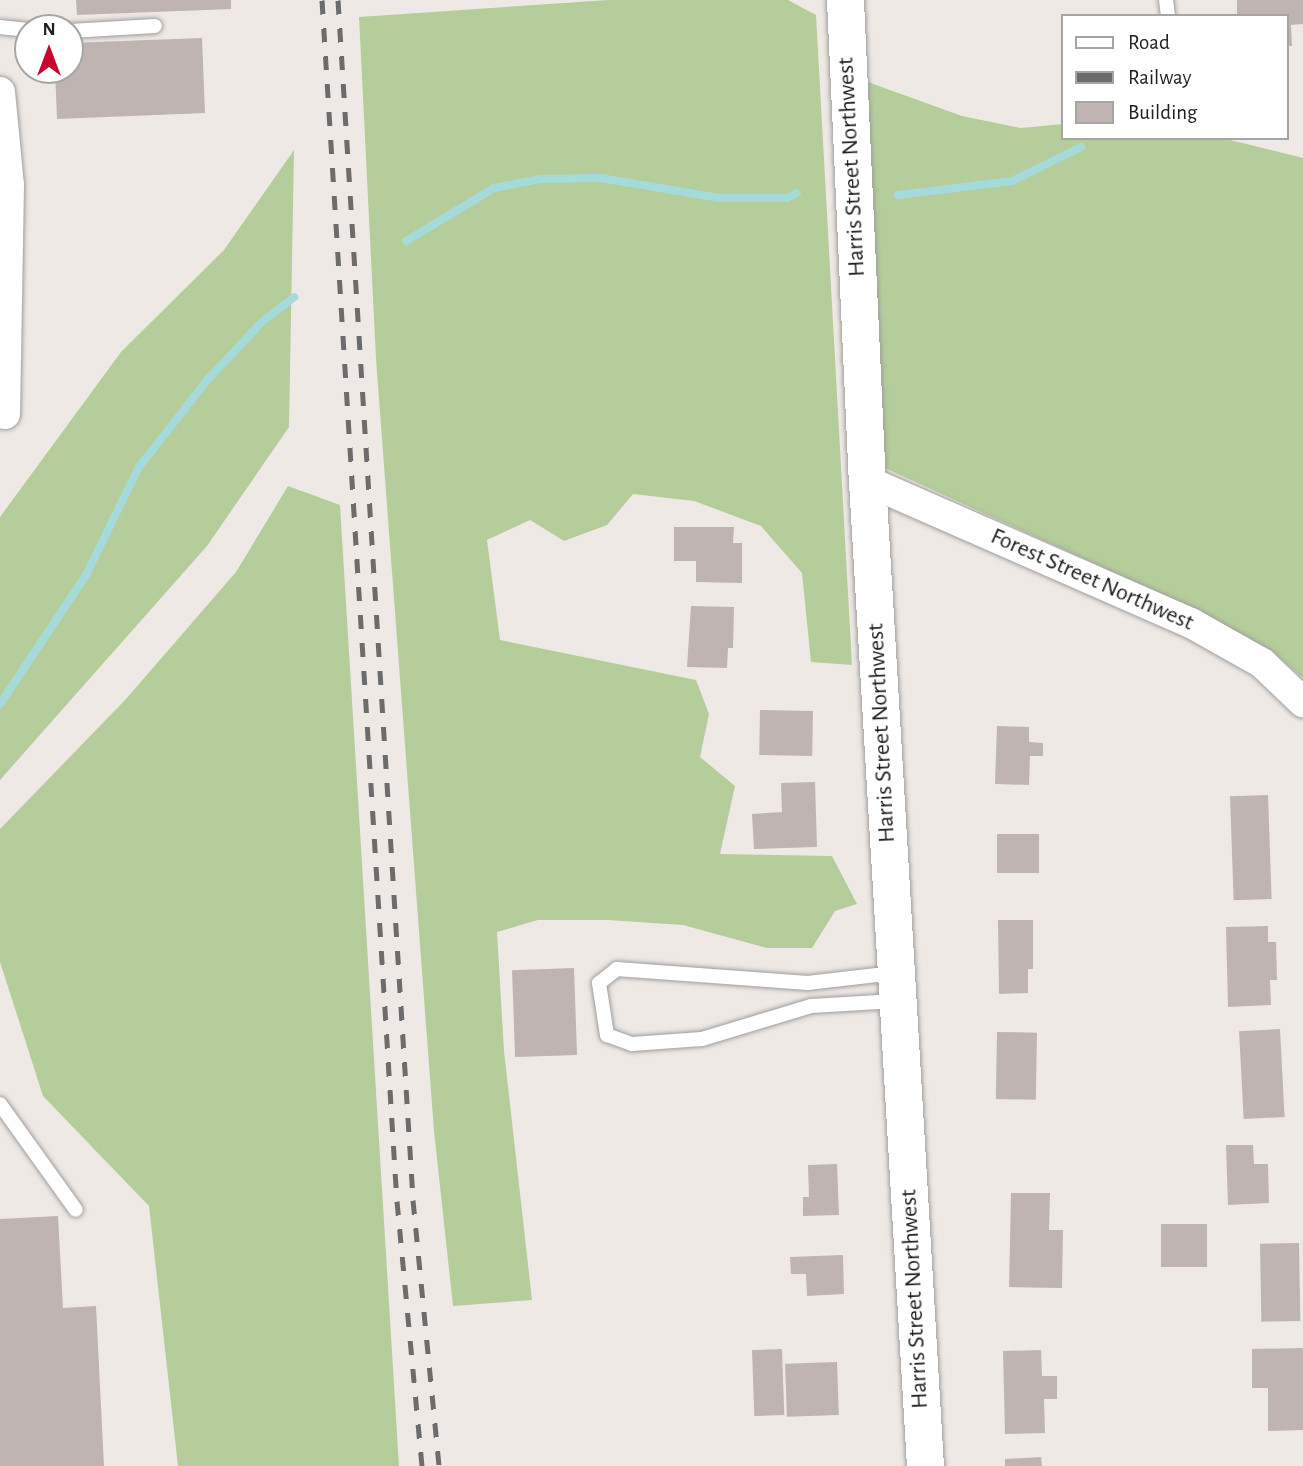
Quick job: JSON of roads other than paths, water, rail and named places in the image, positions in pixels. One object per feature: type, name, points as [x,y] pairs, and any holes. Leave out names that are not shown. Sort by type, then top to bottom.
[{"type":"street","name":"Harris Street Northwest","points":[[845,0],[867,481],[925,1466]]},
{"type":"street","points":[[0,92],[9,185],[5,414]]},
{"type":"street","name":"Forest Street Northwest","points":[[867,481],[1191,623],[1262,663],[1303,702]]},
{"type":"lane","points":[[84,30],[155,26]]},
{"type":"lane","points":[[617,969],[896,987],[811,1006],[702,1039],[632,1044],[607,1035],[599,983],[617,969]]},
{"type":"lane","points":[[808,983],[811,1006]]},
{"type":"lane","points":[[0,1104],[76,1210]]},
{"type":"waterway","points":[[898,195],[1012,181],[1081,147]]},
{"type":"waterway","points":[[406,241],[494,188],[540,179],[601,178],[719,198],[787,198],[797,193]]},
{"type":"waterway","points":[[0,704],[86,575],[139,467],[208,379],[264,320],[294,297]]},
{"type":"railway","points":[[322,0],[397,1201],[422,1466]]},
{"type":"railway","points":[[338,0],[413,1200],[439,1466]]}]
